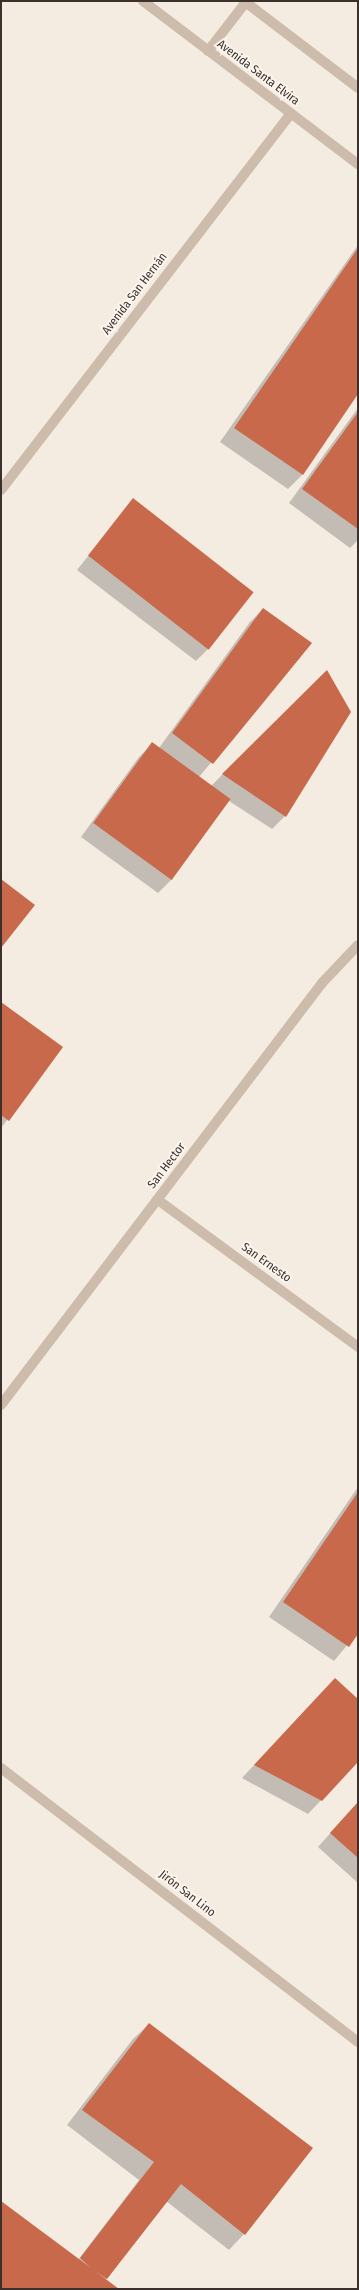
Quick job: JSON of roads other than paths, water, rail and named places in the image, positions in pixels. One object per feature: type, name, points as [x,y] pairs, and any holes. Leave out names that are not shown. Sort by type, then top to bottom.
[{"type":"street","name":"Avenida Santa Elvira","points":[[143,1],[358,164]]},
{"type":"street","points":[[208,51],[245,2],[358,88]]},
{"type":"street","name":"Avenida San Hernán","points":[[1,490],[291,114]]},
{"type":"street","name":"San Hector","points":[[1,1405],[322,983],[358,945]]},
{"type":"street","name":"San Ernesto","points":[[158,1200],[358,1347]]},
{"type":"street","name":"Jirón San Lino","points":[[1,1768],[358,2042]]}]
